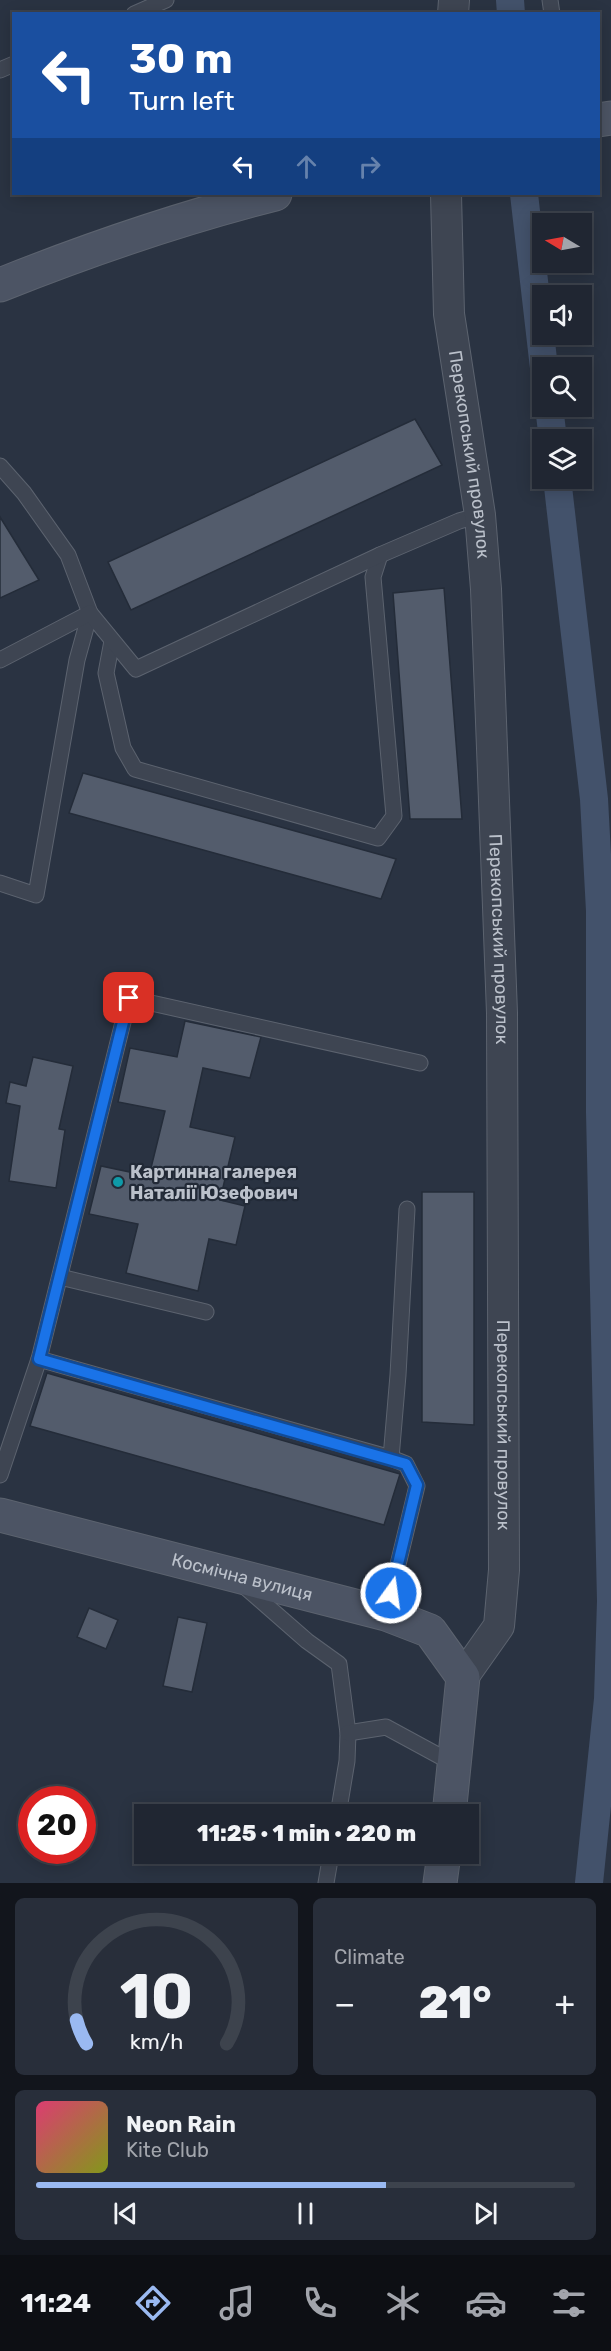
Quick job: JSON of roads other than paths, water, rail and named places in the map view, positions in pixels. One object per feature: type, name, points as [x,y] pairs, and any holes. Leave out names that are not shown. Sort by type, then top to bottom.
[{"type":"street","points":[[0,285],[71,256],[212,210],[271,195]]},
{"type":"street","name":"Перекопський провулок","points":[[446,195],[449,314],[480,515],[486,589],[502,1013],[504,1570],[499,1626],[463,1677]]},
{"type":"street","name":"Космічна вулиця","points":[[0,1515],[386,1614],[430,1631],[463,1677]]},
{"type":"street","points":[[451,1804],[463,1677]]},
{"type":"street","points":[[440,1883],[443,1864]]},
{"type":"lane","points":[[139,12],[166,0]]},
{"type":"lane","points":[[0,466],[24,493],[68,555],[90,613],[136,669],[380,555],[459,521],[480,515]]},
{"type":"lane","points":[[112,641],[106,673],[110,696],[123,748],[135,769],[378,838],[394,816],[373,577],[380,555]]},
{"type":"lane","points":[[0,660],[90,613]]},
{"type":"lane","points":[[0,883],[36,895],[77,660],[90,613]]},
{"type":"lane","points":[[0,1475],[39,1359],[129,998],[420,1064]]},
{"type":"lane","points":[[391,1458],[407,1209]]},
{"type":"lane","points":[[60,1277],[206,1312]]},
{"type":"lane","points":[[39,1359],[406,1464],[417,1485],[386,1614]]},
{"type":"lane","points":[[232,1575],[307,1641],[339,1664],[348,1733],[348,1761],[340,1804]]},
{"type":"lane","points":[[348,1733],[386,1728],[456,1765]]},
{"type":"lane","points":[[326,1883],[329,1864]]},
{"type":"waterway","points":[[510,0],[511,12]]},
{"type":"waterway","points":[[524,195],[543,357]]},
{"type":"waterway","points":[[550,417],[552,429]]},
{"type":"waterway","points":[[558,489],[594,799],[600,911],[600,1112],[611,1601],[608,1699],[589,1883]]},
{"type":"place","name":"Картинна галерея Наталії Юзефович","points":[[118,1182]]}]
